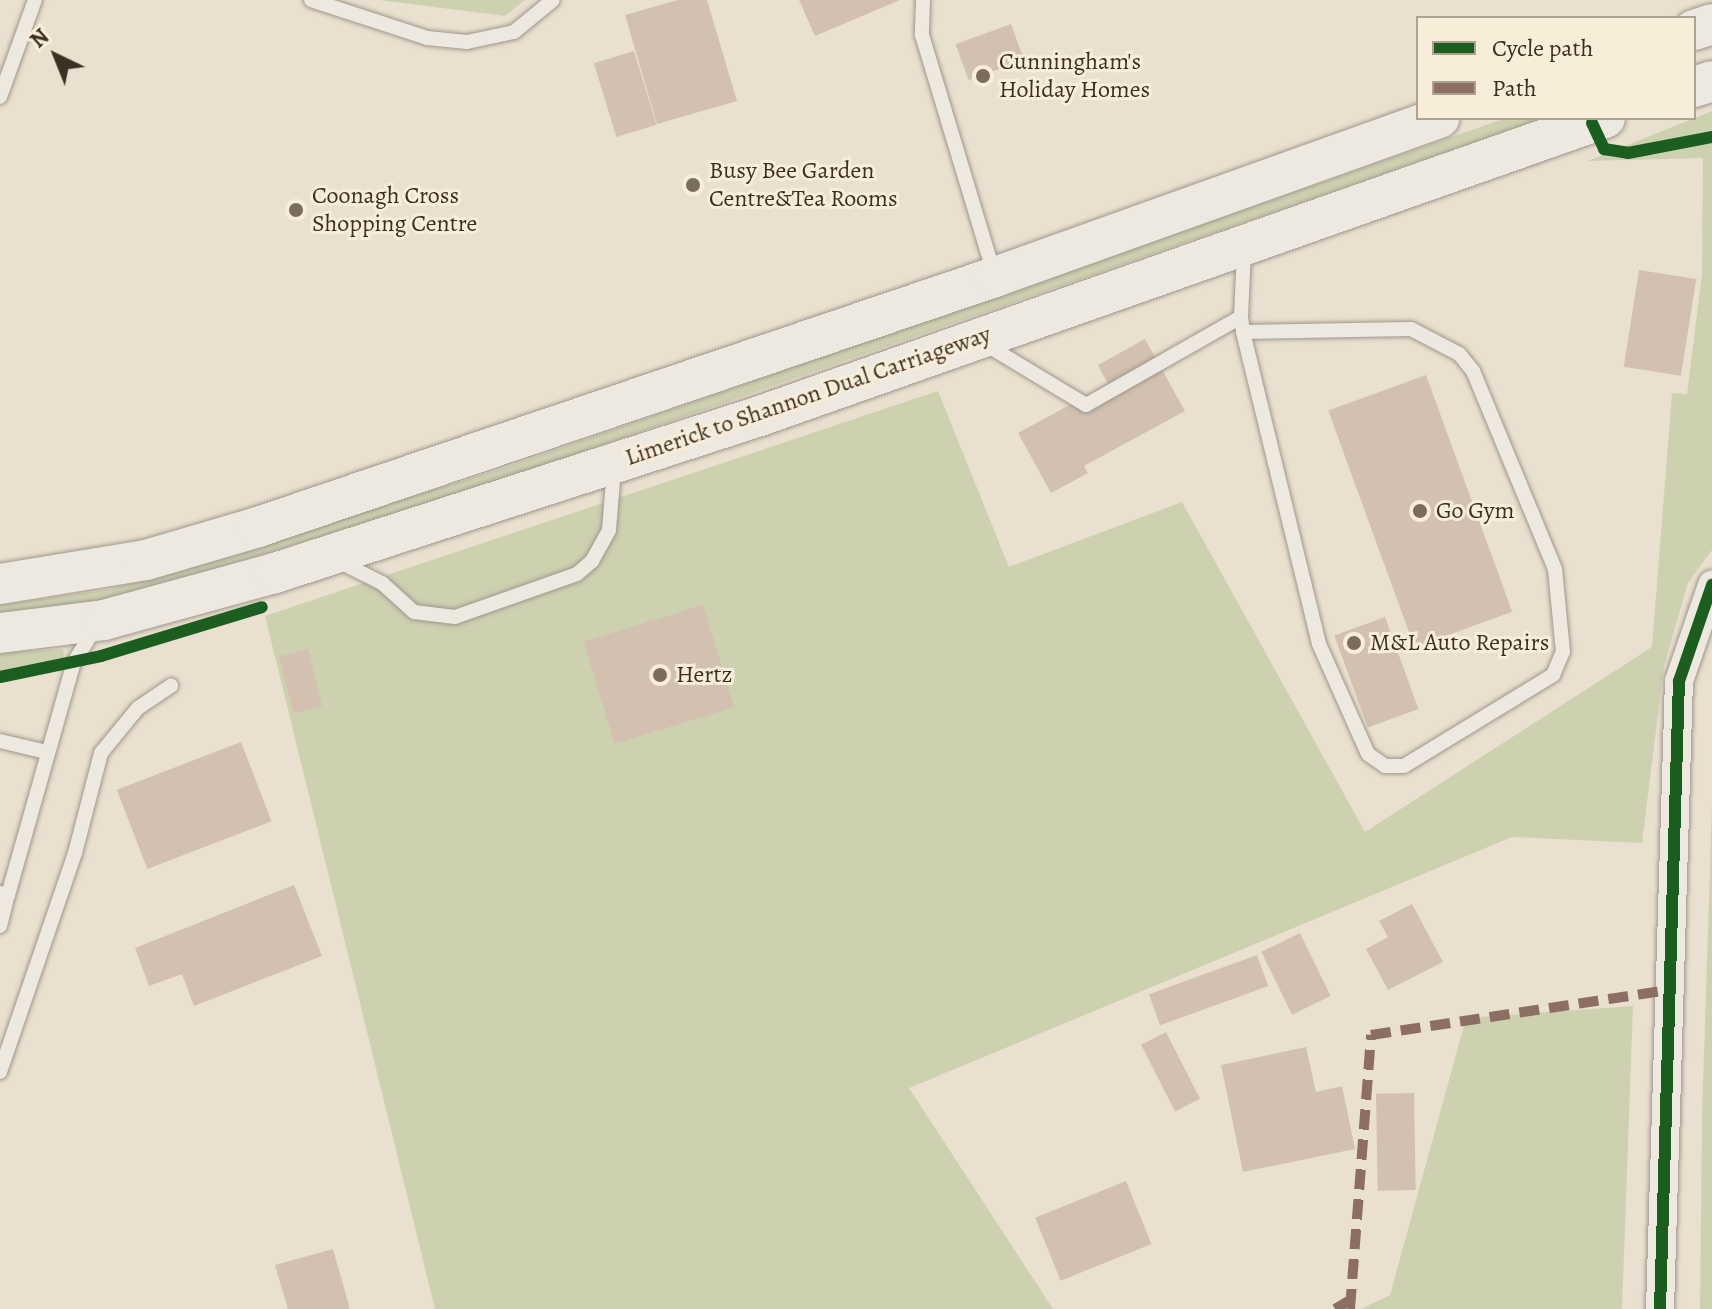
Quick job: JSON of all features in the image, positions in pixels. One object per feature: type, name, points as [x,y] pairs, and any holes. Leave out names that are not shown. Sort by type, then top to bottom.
[{"type":"main road","points":[[0,584],[146,560],[258,527],[995,277],[1433,120]]},
{"type":"main road","name":"Limerick to Shannon Dual Carriageway","points":[[0,633],[104,620],[315,560],[614,463],[1599,120]]},
{"type":"street","points":[[1660,1309],[1679,681],[1712,585]]},
{"type":"lane","points":[[0,97],[35,0]]},
{"type":"lane","points":[[311,0],[427,38],[467,42],[514,32],[553,0]]},
{"type":"lane","points":[[923,0],[922,35],[995,277]]},
{"type":"lane","points":[[976,338],[1086,405],[1242,324],[1411,329],[1459,354],[1473,371],[1555,569],[1563,652],[1553,675],[1404,766],[1385,766],[1368,754],[1319,644],[1242,324],[1244,245]]},
{"type":"lane","points":[[315,560],[364,572],[426,617],[455,617],[577,574],[592,561],[609,530],[614,463]]},
{"type":"lane","points":[[0,926],[4,894],[74,662],[104,620]]},
{"type":"lane","points":[[0,1072],[75,853],[101,753],[138,708],[171,686]]},
{"type":"lane","points":[[0,741],[46,752]]},
{"type":"green space","points":[[379,0],[525,0],[505,16]]},
{"type":"green space","points":[[1712,111],[1712,550],[1688,583],[1664,666],[1642,843],[1512,837],[909,1088],[1053,1309],[435,1309],[265,616],[938,391],[1009,567],[1182,502],[1365,832],[1652,647],[1672,393],[1687,394],[1702,274],[1703,158],[1588,161]]},
{"type":"green space","points":[[1500,120],[1538,120],[496,482],[128,596],[0,616],[0,605],[112,589],[498,470]]},
{"type":"green space","points":[[63,649],[65,659],[0,671],[0,653]]},
{"type":"green space","points":[[1712,806],[1712,1309],[1700,1309],[1702,1116]]},
{"type":"green space","points":[[1633,1006],[1622,1309],[1361,1309],[1390,1295],[1466,1018]]},
{"type":"building","points":[[678,0],[707,0],[737,101],[657,124],[625,15]]},
{"type":"building","points":[[799,0],[900,0],[815,36]]},
{"type":"building","points":[[1011,24],[1024,60],[969,80],[956,44]]},
{"type":"building","points":[[634,51],[657,125],[616,137],[594,63]]},
{"type":"building","points":[[1639,270],[1696,279],[1681,376],[1624,367]]},
{"type":"building","points":[[1145,339],[1185,411],[1084,466],[1088,473],[1051,493],[1018,433],[1108,384],[1098,365]]},
{"type":"building","name":"Go Gym","points":[[1426,375],[1512,612],[1414,647],[1328,411]]},
{"type":"building","name":"Hertz","points":[[703,605],[734,707],[615,744],[583,642]]},
{"type":"building","points":[[1385,617],[1419,709],[1368,728],[1334,635]]},
{"type":"building","points":[[308,649],[322,706],[293,714],[279,656]]},
{"type":"building","points":[[241,742],[271,821],[147,869],[117,790]]},
{"type":"building","points":[[294,885],[322,956],[194,1006],[182,974],[149,986],[135,948]]},
{"type":"building","points":[[1412,904],[1443,962],[1388,990],[1366,949],[1388,937],[1379,921]]},
{"type":"building","points":[[1300,933],[1331,996],[1292,1015],[1261,952]]},
{"type":"building","points":[[1257,955],[1268,986],[1160,1025],[1149,994]]},
{"type":"building","points":[[1166,1032],[1200,1099],[1175,1112],[1141,1045]]},
{"type":"building","points":[[1306,1047],[1316,1092],[1342,1086],[1355,1149],[1243,1172],[1221,1065]]},
{"type":"building","points":[[1414,1093],[1416,1190],[1378,1191],[1376,1094]]},
{"type":"building","points":[[1126,1181],[1151,1244],[1061,1281],[1035,1218]]},
{"type":"building","points":[[333,1249],[350,1309],[288,1309],[275,1265]]},
{"type":"marked path","points":[[1350,1309],[1371,1035],[1669,990]]},
{"type":"marked path","points":[[1335,1309],[1350,1300]]},
{"type":"cycle path","points":[[1592,123],[1604,149],[1628,153],[1712,137]]},
{"type":"cycle path","points":[[1660,1309],[1679,681],[1712,585]]},
{"type":"cycle path","points":[[0,677],[101,656],[262,607]]},
{"type":"place","name":"Cunningham's Holiday Homes","points":[[983,76]]},
{"type":"place","name":"Busy Bee Garden Centre&Tea Rooms","points":[[693,185]]},
{"type":"place","name":"Coonagh Cross Shopping Centre","points":[[296,210]]},
{"type":"place","name":"Go Gym","points":[[1420,511]]},
{"type":"place","name":"M&L Auto Repairs","points":[[1354,643]]},
{"type":"place","name":"Hertz","points":[[660,675]]}]
